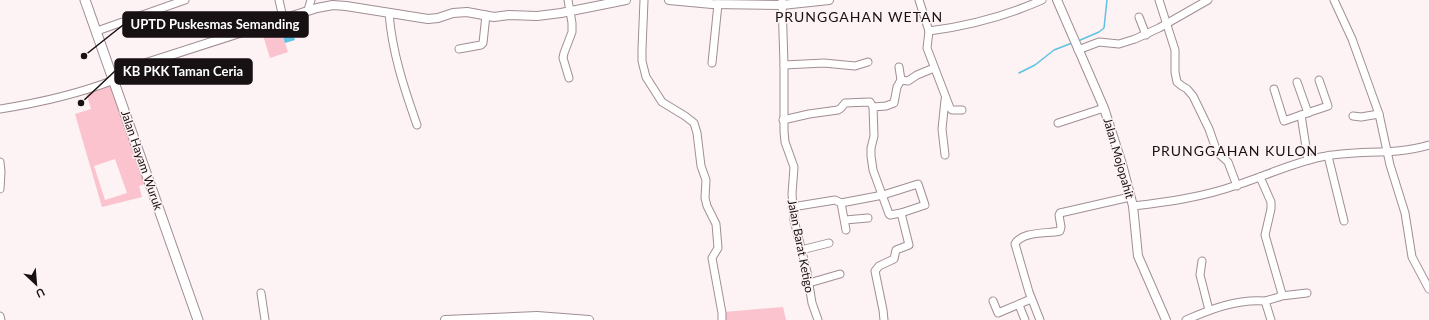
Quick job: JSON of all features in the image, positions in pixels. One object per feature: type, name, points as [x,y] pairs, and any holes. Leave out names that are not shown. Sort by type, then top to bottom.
[{"type":"main road","name":"Jalan Hayam Wuruk","points":[[85,0],[198,320]]},
{"type":"street","points":[[96,31],[185,0]]},
{"type":"street","points":[[279,0],[283,18]]},
{"type":"street","points":[[308,10],[312,0]]},
{"type":"street","points":[[568,0],[572,22],[572,32],[563,58],[569,78]]},
{"type":"street","points":[[0,109],[25,105],[61,96],[283,18],[308,10],[333,5],[428,19],[438,18],[453,13],[467,12],[494,17],[509,15],[537,16],[626,0]]},
{"type":"street","points":[[644,0],[642,62],[646,77],[662,102],[692,121],[697,133],[702,166],[706,180],[705,198],[707,206],[716,224],[718,248],[712,258],[722,320]]},
{"type":"street","points":[[669,0],[714,3],[829,0]]},
{"type":"street","points":[[919,0],[929,31],[927,48],[934,68],[951,110],[962,110]]},
{"type":"street","points":[[929,31],[949,29],[1015,11],[1042,0]]},
{"type":"street","name":"Jalan Mojopahit","points":[[1057,0],[1104,108],[1122,164],[1133,206],[1138,256],[1166,320]]},
{"type":"street","points":[[1159,0],[1175,50],[1175,72],[1177,82],[1187,89],[1192,96],[1209,129],[1218,153],[1228,162],[1237,186]]},
{"type":"street","points":[[1078,50],[1094,43],[1106,42],[1120,44],[1146,35],[1208,0]]},
{"type":"street","points":[[1334,0],[1352,39],[1379,114],[1387,152],[1405,214],[1412,257],[1428,285]]},
{"type":"street","name":"Jalan Barat Ketigo","points":[[782,2],[784,65],[783,120],[785,139],[794,167],[792,207],[812,303],[818,320]]},
{"type":"street","points":[[712,63],[714,3]]},
{"type":"street","points":[[389,13],[390,31],[395,57],[417,125]]},
{"type":"street","points":[[459,49],[483,43],[486,15]]},
{"type":"street","points":[[1139,17],[1146,35]]},
{"type":"street","points":[[784,65],[824,63],[855,66],[868,62]]},
{"type":"street","points":[[874,107],[893,104],[897,87],[901,80],[900,67]]},
{"type":"street","points":[[901,80],[908,81],[917,74],[934,68]]},
{"type":"street","points":[[1274,89],[1284,121],[1328,106],[1319,80]]},
{"type":"street","points":[[1297,82],[1304,114],[1308,160]]},
{"type":"street","points":[[945,155],[942,129],[946,97]]},
{"type":"street","points":[[783,120],[809,114],[838,110],[845,103],[870,102],[874,107],[874,136],[871,148],[873,170],[883,195],[889,214],[892,215],[901,213],[925,205],[919,184],[883,195],[841,203],[833,200],[792,207]]},
{"type":"street","points":[[1058,123],[1104,108]]},
{"type":"street","points":[[1353,116],[1361,117],[1379,114]]},
{"type":"street","points":[[1133,206],[1186,199],[1237,186],[1308,160],[1361,152],[1387,152],[1429,145]]},
{"type":"street","points":[[1328,156],[1344,221]]},
{"type":"street","points":[[0,162],[0,189]]},
{"type":"street","points":[[1260,177],[1271,202],[1266,236],[1281,296]]},
{"type":"street","points":[[1040,320],[1031,299],[1015,244],[1017,240],[1038,234],[1060,231],[1060,213],[1130,197]]},
{"type":"street","points":[[841,203],[846,230]]},
{"type":"street","points":[[884,320],[875,271],[879,266],[894,259],[896,250],[909,245],[901,213]]},
{"type":"street","points":[[845,220],[868,218]]},
{"type":"street","points":[[801,250],[829,242]]},
{"type":"street","points":[[1202,261],[1200,274],[1209,310]]},
{"type":"street","points":[[809,283],[840,274]]},
{"type":"street","points":[[261,293],[265,320]]},
{"type":"street","points":[[1186,320],[1209,310],[1235,303],[1265,301],[1281,296],[1307,293]]},
{"type":"street","points":[[993,301],[1000,317],[1019,304],[1031,299]]},
{"type":"street","points":[[1265,301],[1271,320]]},
{"type":"street","points":[[1019,304],[1025,320]]},
{"type":"street","points":[[0,316],[1,320]]},
{"type":"street","points":[[445,320],[552,316],[589,320]]},
{"type":"shaded area","points":[[279,24],[288,52],[270,58],[261,29]]},
{"type":"shaded area","points":[[114,84],[148,183],[139,186],[142,197],[102,207],[75,114],[91,109],[86,92]],"holes":[[[115,159],[127,193],[105,200],[94,166]]]},
{"type":"shaded area","points":[[783,307],[786,320],[724,320],[724,312]]},
{"type":"water","points":[[290,26],[295,40],[285,43],[281,29]]},
{"type":"waterway","points":[[1078,41],[1099,32],[1104,28],[1107,0]]},
{"type":"waterway","points":[[1019,73],[1035,65],[1054,50],[1072,43]]},
{"type":"place","name":"UPTD Puskesmas Semanding","points":[[84,56]]},
{"type":"place","name":"KB PKK Taman Ceria","points":[[81,103]]},
{"type":"district","name":"PRUNGGAHAN WETAN","points":[[859,16]]},
{"type":"district","name":"PRUNGGAHAN KULON","points":[[1235,150]]}]
